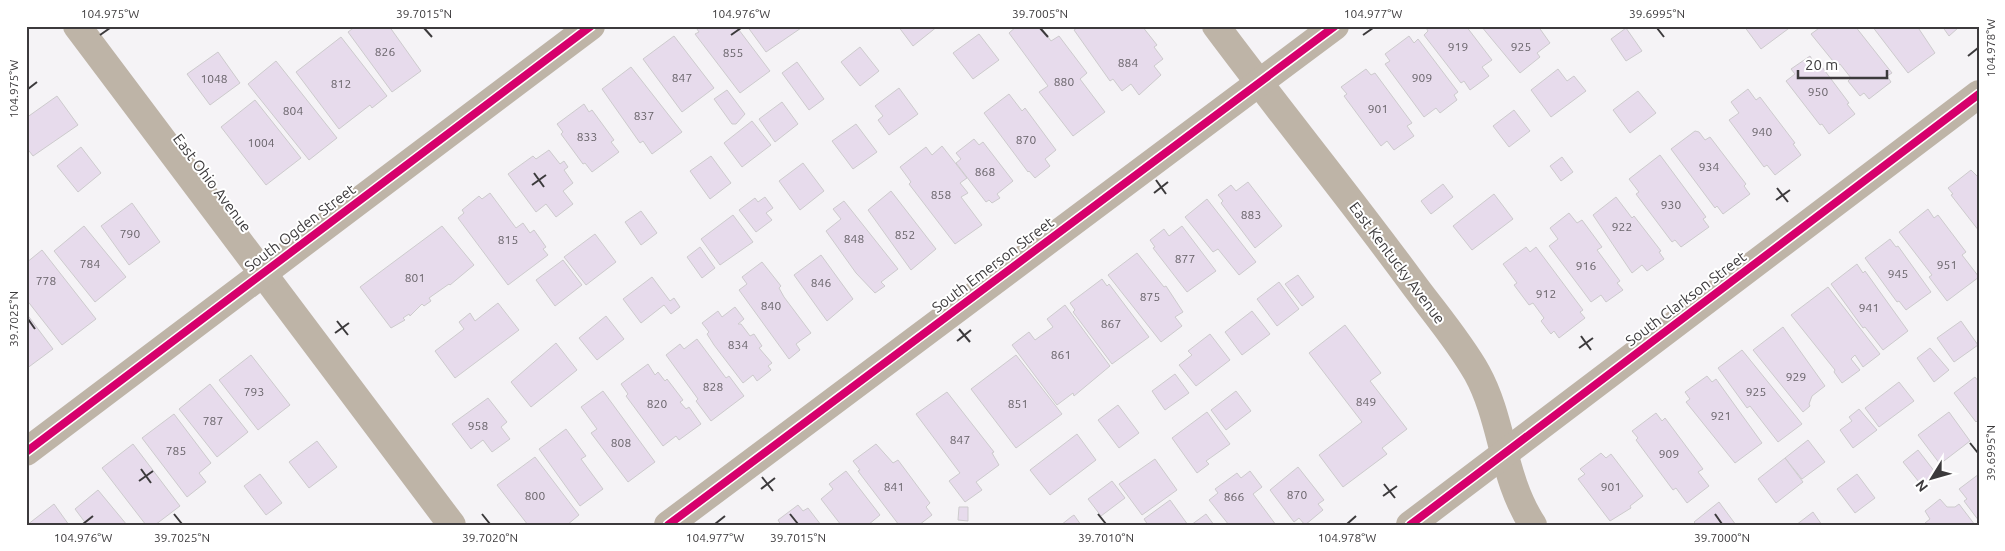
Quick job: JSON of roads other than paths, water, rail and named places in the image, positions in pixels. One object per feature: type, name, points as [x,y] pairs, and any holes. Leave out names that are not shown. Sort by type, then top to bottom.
[{"type":"street","name":"East Ohio Avenue","points":[[77,26],[452,525]]},
{"type":"street","name":"South Ogden Street","points":[[26,452],[591,26]]},
{"type":"street","name":"East Kentucky Avenue","points":[[1216,26],[1396,260],[1469,360],[1484,390],[1518,496],[1533,525]]},
{"type":"street","name":"South Emerson Street","points":[[668,525],[1335,26]]},
{"type":"street","name":"South Clarkson Street","points":[[1410,525],[1979,94]]}]
